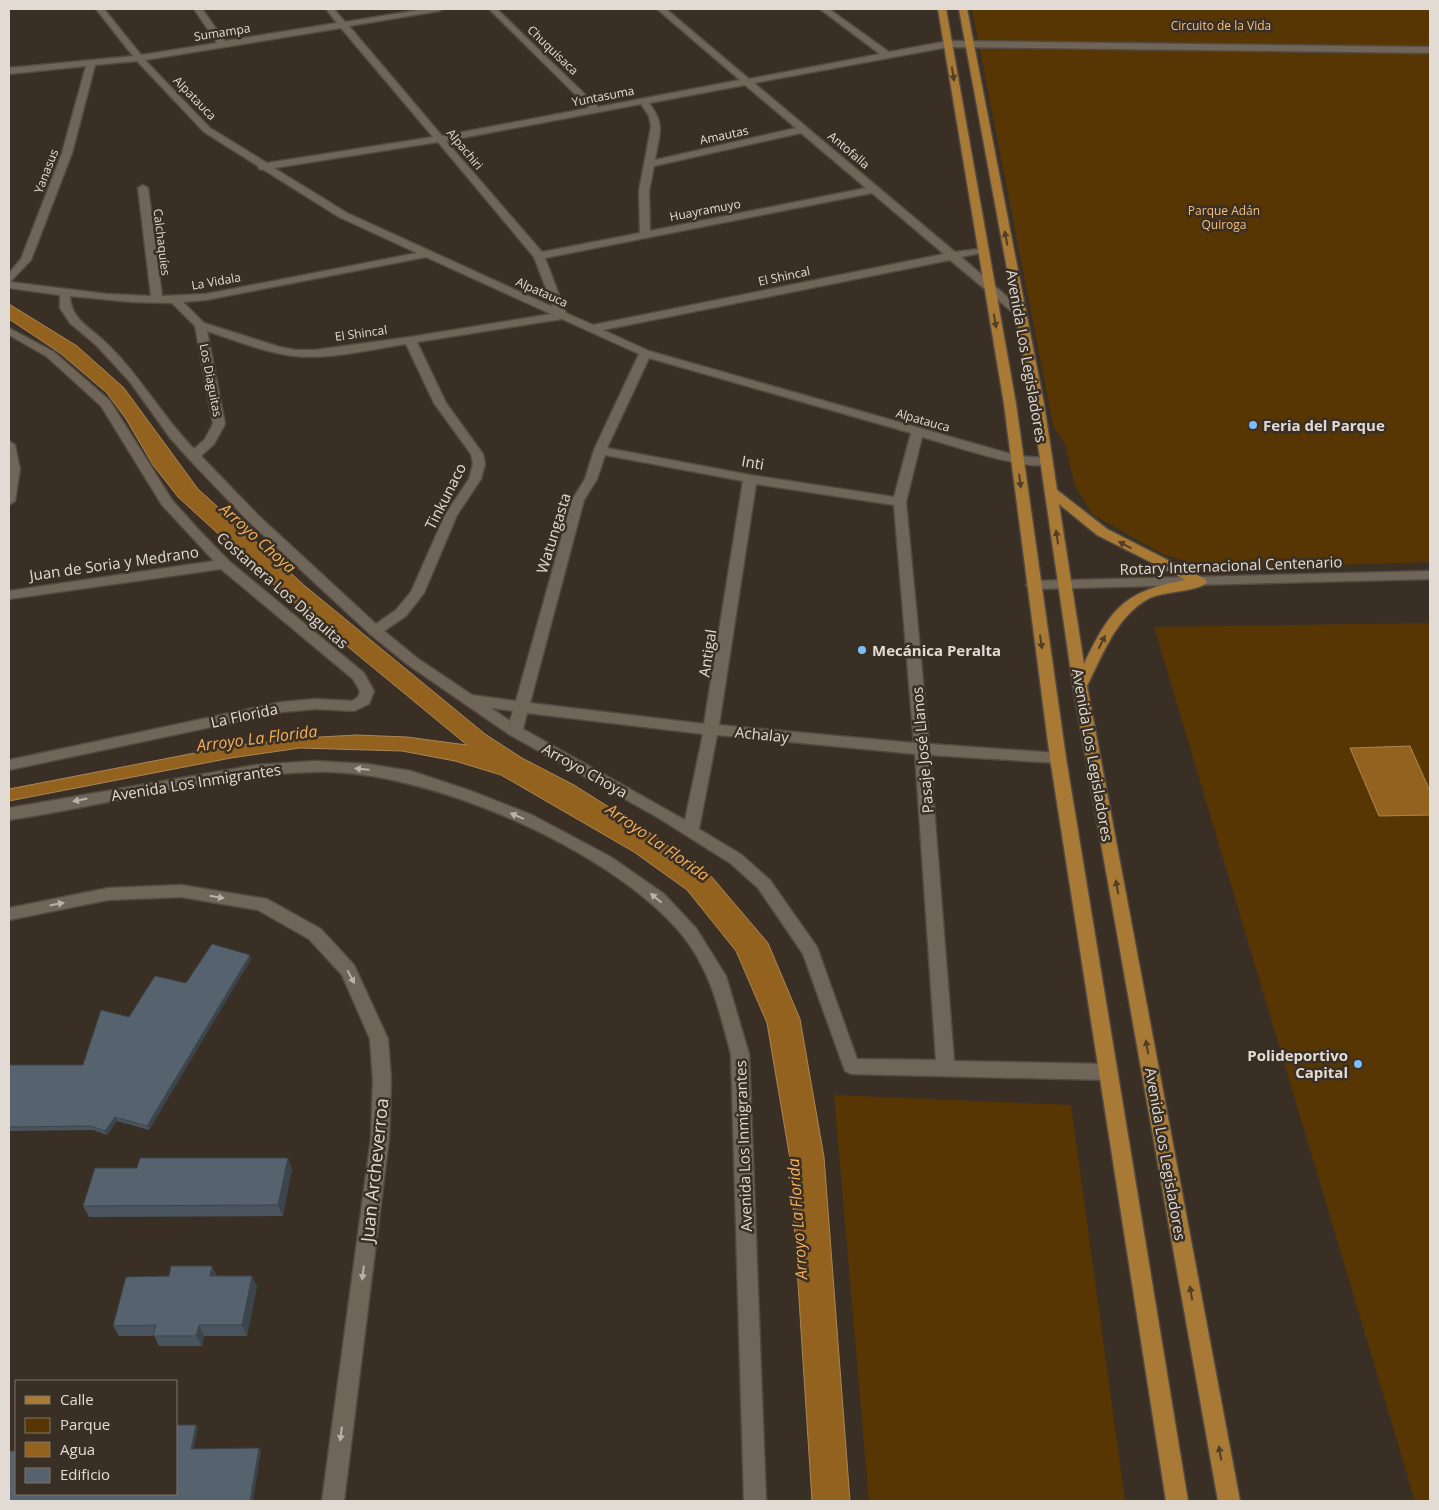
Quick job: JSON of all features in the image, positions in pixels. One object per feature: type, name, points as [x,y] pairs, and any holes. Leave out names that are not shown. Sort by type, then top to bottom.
[{"type":"main road","name":"Avenida Los Legisladores","points":[[942,9],[988,286],[1010,404],[1033,585],[1058,758],[1177,1501]]},
{"type":"main road","name":"Avenida Los Legisladores","points":[[963,9],[1046,462],[1080,686],[1229,1501]]},
{"type":"main road","points":[[1051,491],[1102,532],[1200,582]]},
{"type":"main road","points":[[1080,686],[1107,632],[1128,606],[1144,594],[1200,582]]},
{"type":"street","name":"Alpatauca","points":[[100,9],[139,58],[206,130],[262,167],[343,215],[645,353],[1017,460],[1046,462]]},
{"type":"street","points":[[198,9],[223,45]]},
{"type":"street","name":"Alpachiri","points":[[330,9],[539,256],[562,316]]},
{"type":"street","name":"Sumampa","points":[[9,71],[139,58],[439,9]]},
{"type":"street","name":"Chuquisaca","points":[[493,9],[596,110]]},
{"type":"street","name":"Antofalla","points":[[661,9],[749,81],[1020,313]]},
{"type":"street","points":[[824,9],[887,55]]},
{"type":"street","name":"Yuntasuma","points":[[262,167],[440,139],[948,44],[1430,50]]},
{"type":"street","name":"Yanasus","points":[[9,279],[26,260],[57,180],[67,153],[92,64]]},
{"type":"street","points":[[643,101],[654,116],[656,127],[644,191],[645,235]]},
{"type":"street","name":"Amautas","points":[[648,164],[806,130]]},
{"type":"street","name":"Calchaquíes","points":[[143,188],[157,300]]},
{"type":"street","name":"Huayramuyo","points":[[539,256],[875,189]]},
{"type":"street","name":"El Shincal","points":[[591,329],[982,250]]},
{"type":"street","name":"La Vidala","points":[[9,285],[65,292],[176,301],[206,297],[426,254]]},
{"type":"street","name":"Arroyo Choya","points":[[65,292],[64,308],[74,321],[100,343],[134,380],[175,436],[193,456],[253,518],[412,662],[515,731],[691,831],[736,859],[764,884],[810,952],[851,1066],[946,1069]]},
{"type":"street","name":"El Shincal","points":[[176,301],[200,325],[278,350],[296,353],[315,353],[410,340],[562,316]]},
{"type":"street","name":"Los Diaguitas","points":[[193,456],[210,441],[219,424],[200,325]]},
{"type":"street","name":"Costanera Los Diaguitas","points":[[9,331],[50,354],[106,404],[167,502],[224,564],[359,676]]},
{"type":"street","name":"Tinkunaco","points":[[375,630],[401,613],[417,593],[451,515],[475,479],[479,464],[477,454],[440,403],[410,340]]},
{"type":"street","name":"Watungasta","points":[[515,731],[578,500],[590,479],[600,450],[645,353]]},
{"type":"street","name":"Pasaje José Llanos","points":[[917,432],[900,502],[922,750],[946,1069]]},
{"type":"street","points":[[9,445],[14,469],[9,501]]},
{"type":"street","name":"Inti","points":[[600,450],[750,479],[900,502]]},
{"type":"street","name":"Antigal","points":[[691,831],[711,729],[750,479]]},
{"type":"street","name":"Juan de Soria y Medrano","points":[[9,595],[224,564]]},
{"type":"street","name":"Rotary Internacional Centenario","points":[[1033,585],[1430,575]]},
{"type":"street","name":"La Florida","points":[[9,765],[282,707],[316,704],[354,706],[364,700],[367,691],[359,676]]},
{"type":"street","name":"Achalay","points":[[467,699],[711,729],[922,750],[1058,758]]},
{"type":"street","name":"Avenida Los Inmigrantes","points":[[9,814],[256,770],[315,766],[385,772],[412,777],[466,794],[526,819],[596,856],[658,898],[690,933],[720,981],[740,1054],[755,1501]]},
{"type":"street","name":"Juan Archeverroa","points":[[9,914],[117,893],[181,891],[261,904],[315,934],[348,970],[365,1004],[379,1039],[382,1080],[380,1138],[332,1501]]},
{"type":"street","points":[[946,1069],[1108,1072]]},
{"type":"green space","name":"Parque Adán Quiroga","points":[[972,9],[1430,9],[1430,562],[1243,568],[1204,566],[1164,555],[1092,514],[1075,486],[1065,444],[1053,425]]},
{"type":"green space","name":"Polideportivo Capital","points":[[1430,623],[1430,1501],[1415,1501],[1154,627]]},
{"type":"green space","points":[[834,1095],[1071,1105],[1125,1501],[869,1501]]},
{"type":"water","name":"Arroyo La Florida","points":[[9,304],[77,346],[124,388],[198,489],[305,586],[485,734],[522,758],[574,785],[650,833],[711,876],[768,943],[800,1019],[824,1157],[850,1501],[812,1501],[790,1159],[767,1023],[736,951],[687,890],[634,852],[501,775],[455,761],[402,751],[300,748],[231,758],[9,801],[9,789],[231,746],[302,738],[356,735],[407,737],[467,745],[285,595],[178,497],[153,465],[126,419],[107,393],[60,353],[9,319]]},
{"type":"water","points":[[1410,746],[1430,791],[1430,815],[1379,816],[1350,748]]},
{"type":"building","points":[[212,944],[250,955],[147,1126],[115,1117],[105,1131],[91,1126],[9,1127],[9,1065],[83,1065],[101,1010],[129,1017],[155,976],[186,983]]},
{"type":"building","points":[[140,1158],[288,1158],[278,1205],[83,1206],[95,1168],[137,1168]]},
{"type":"building","points":[[171,1266],[212,1266],[210,1276],[252,1276],[242,1325],[199,1325],[196,1336],[153,1336],[156,1325],[113,1326],[126,1277],[169,1276]]},
{"type":"building","points":[[178,1425],[196,1425],[191,1449],[259,1448],[250,1501],[9,1501],[9,1451],[15,1451],[15,1495],[178,1495]]},
{"type":"place","name":"Feria del Parque","points":[[1253,425]]},
{"type":"place","name":"Mecánica Peralta","points":[[862,650]]},
{"type":"place","name":"Polideportivo Capital","points":[[1358,1064]]},
{"type":"park label","name":"Circuito de la Vida","points":[[1221,25]]}]
